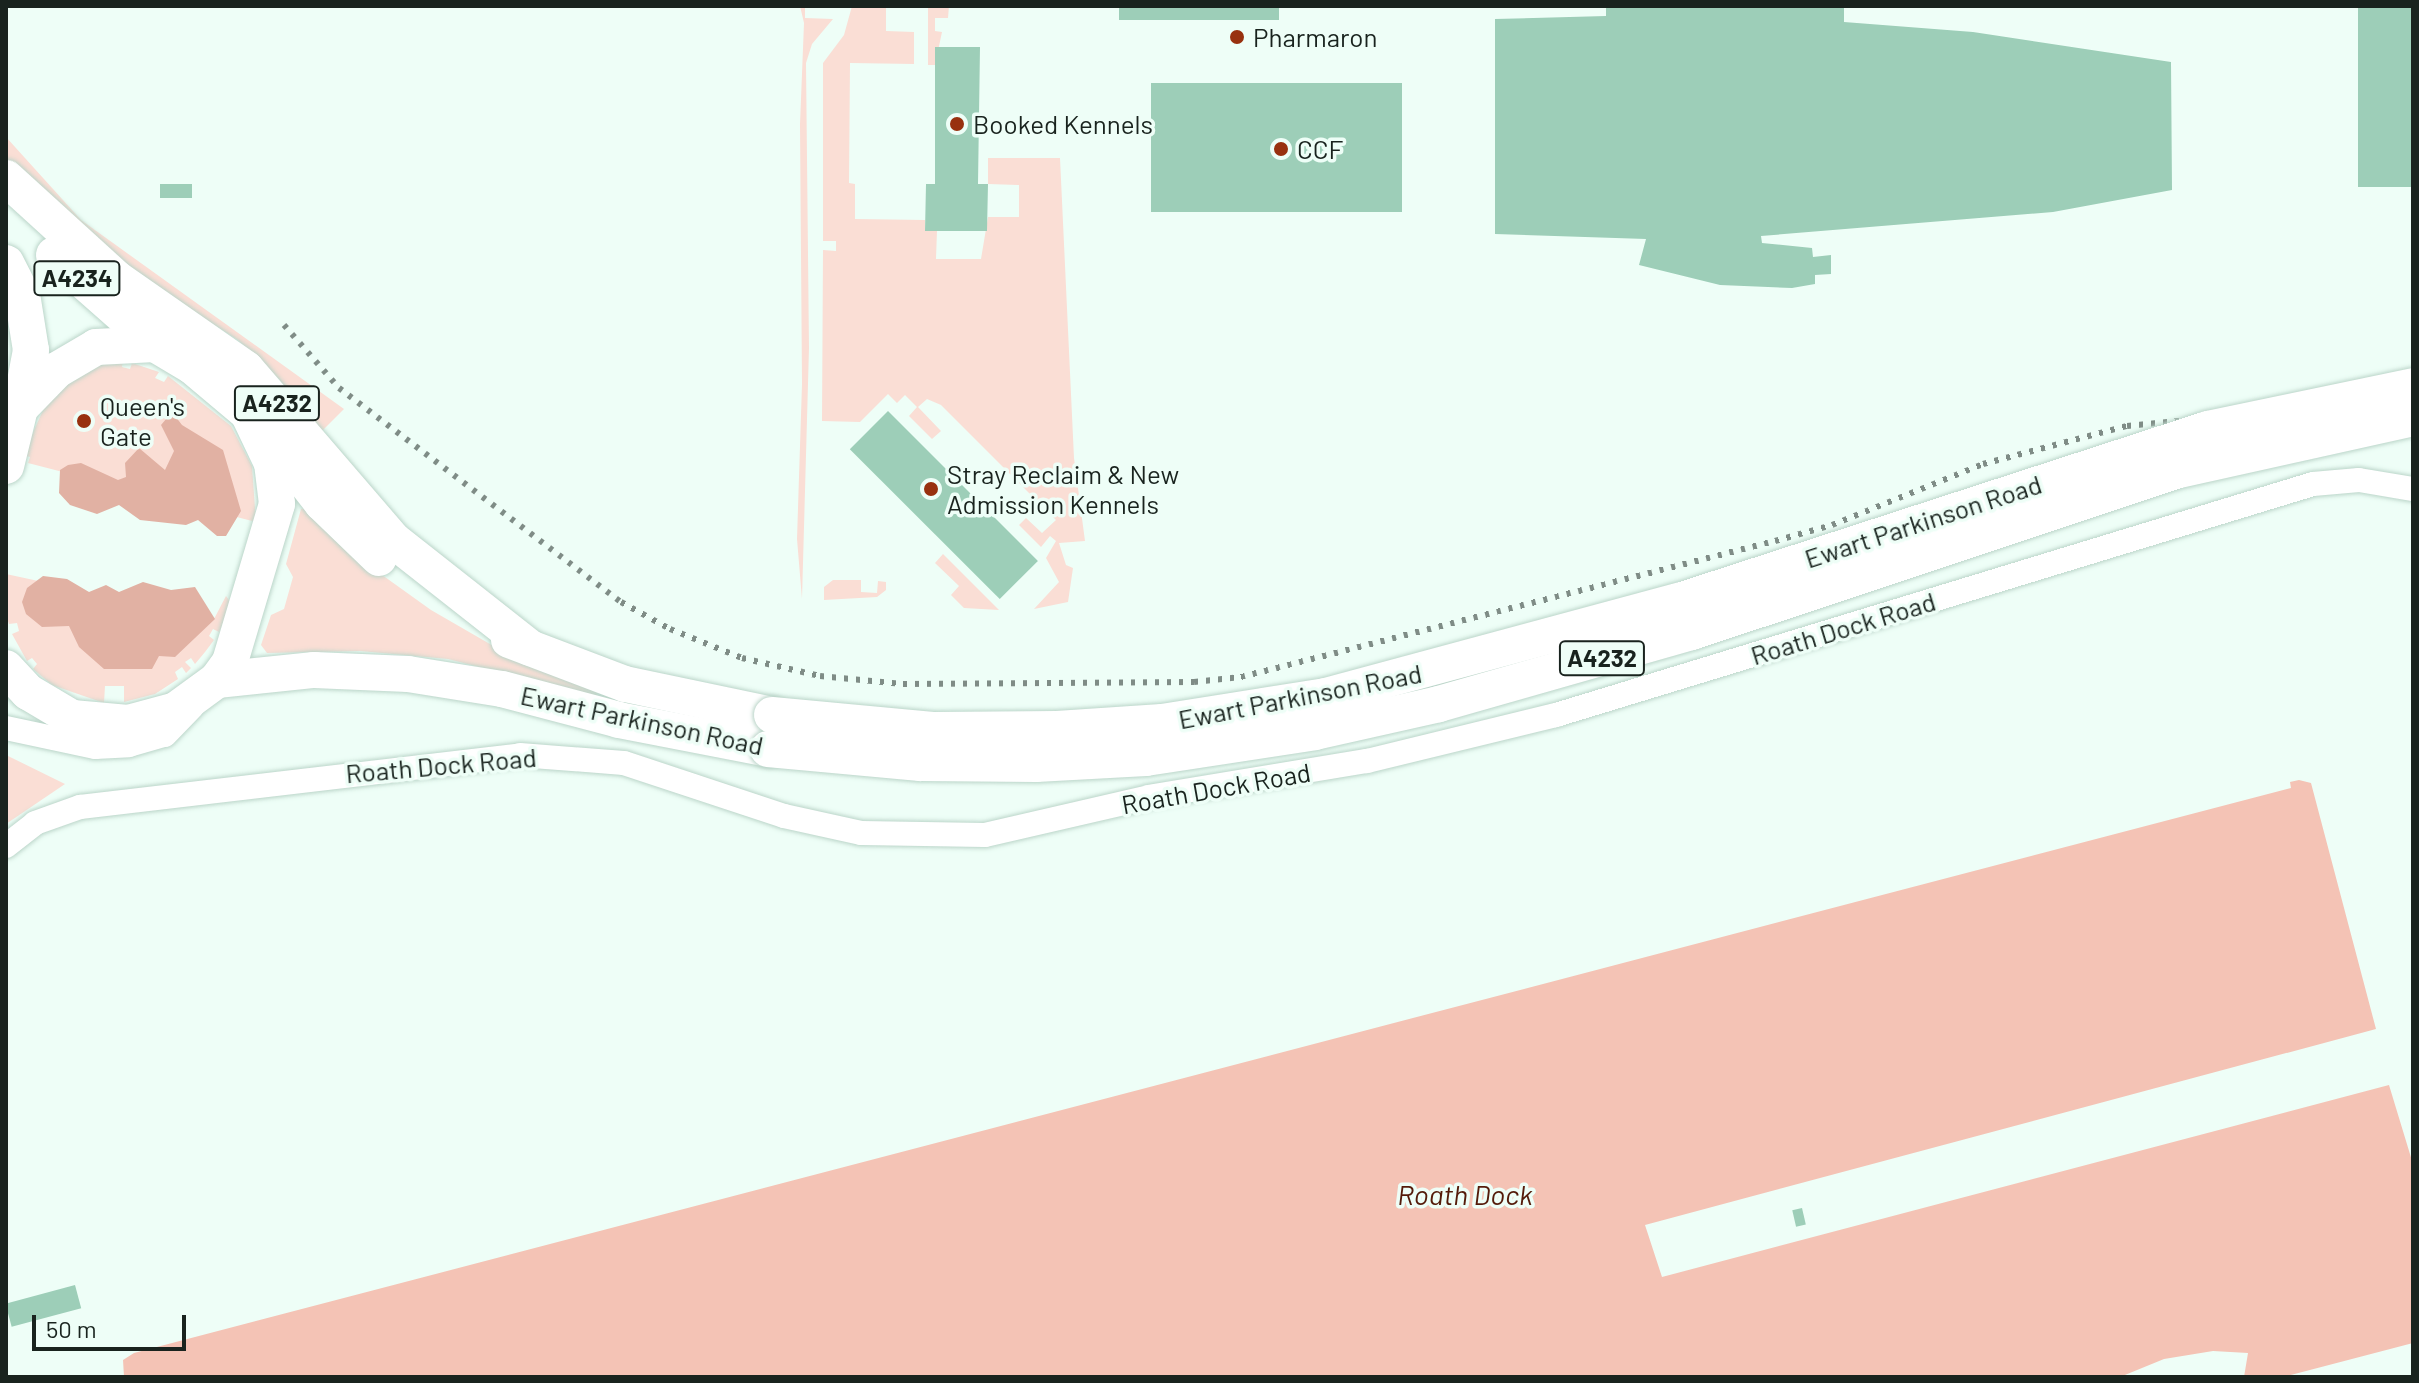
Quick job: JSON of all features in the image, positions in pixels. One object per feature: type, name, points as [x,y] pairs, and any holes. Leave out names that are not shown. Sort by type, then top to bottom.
[{"type":"main road","name":"A4232","points":[[6,178],[117,279],[246,369],[393,540],[530,648]]},
{"type":"main road","name":"A4234","points":[[6,205],[78,279],[155,344]]},
{"type":"main road","name":"A4234","points":[[6,263],[22,294],[31,350],[13,415]]},
{"type":"main road","points":[[6,466],[13,415],[57,370],[85,352],[111,344],[155,344],[201,373],[248,413],[272,463],[277,504],[240,635],[209,688]]},
{"type":"main road","name":"Ewart Parkinson Road","points":[[248,413],[339,522],[392,569],[482,630],[625,684],[770,732],[1057,729],[1174,721],[1326,696],[1679,601],[2221,425],[2413,386]]},
{"type":"main road","name":"Ewart Parkinson Road","points":[[6,668],[44,704],[88,722],[146,721],[209,688],[314,670],[408,674],[502,689],[592,714],[770,732],[920,763],[1036,764],[1146,758],[1315,732],[1439,704],[1692,632],[2179,470],[2413,418]]},
{"type":"street","name":"Roath Dock Road","points":[[6,846],[35,823],[80,807],[451,759],[520,755],[624,763],[784,816],[861,833],[985,835],[1149,797],[1351,764],[1556,715],[2313,484],[2359,480],[2413,489]]},
{"type":"street","points":[[6,728],[95,747],[129,745],[165,735],[209,688]]},
{"type":"shaded area","points":[[800,6],[805,6],[805,18],[833,19],[812,44],[806,63],[809,348],[802,599],[797,539],[802,384],[800,124],[804,23]]},
{"type":"shaded area","points":[[852,6],[886,6],[886,31],[914,32],[914,64],[850,63],[849,183],[855,184],[855,219],[925,220],[925,231],[937,231],[936,259],[981,259],[988,217],[1019,217],[1019,185],[988,184],[988,158],[1060,158],[1074,458],[1085,541],[1059,543],[1066,565],[1073,568],[1068,602],[1034,609],[1059,582],[1046,558],[1056,541],[1050,536],[1041,547],[1019,525],[1026,518],[1042,533],[1056,520],[941,405],[927,399],[918,407],[941,431],[932,439],[909,416],[917,407],[905,395],[897,403],[888,394],[860,422],[822,421],[823,250],[836,251],[836,241],[823,241],[823,63],[844,35]]},
{"type":"shaded area","points":[[928,6],[949,6],[948,18],[935,18],[935,31],[942,32],[935,65],[928,65]]},
{"type":"shaded area","points":[[6,137],[81,220],[344,409],[320,433],[279,379],[238,340],[136,275],[6,166]]},
{"type":"shaded area","points":[[123,361],[122,367],[130,369],[132,363],[159,372],[155,378],[164,382],[168,376],[231,426],[252,466],[256,522],[28,463],[30,457],[23,455],[48,399],[92,364]]},
{"type":"shaded area","points":[[172,412],[182,425],[223,450],[241,511],[226,536],[217,536],[198,520],[186,525],[140,520],[119,505],[97,514],[70,505],[59,493],[60,470],[68,465],[81,463],[118,480],[126,477],[125,463],[139,448],[165,470],[174,451],[161,425]]},
{"type":"shaded area","points":[[306,508],[357,557],[431,610],[502,651],[598,692],[596,697],[448,659],[360,651],[267,653],[261,645],[271,615],[284,609],[293,577],[286,564],[301,509]]},
{"type":"shaded area","points":[[943,554],[999,610],[964,608],[951,595],[959,586],[935,563]]},
{"type":"shaded area","points":[[6,574],[214,619],[226,596],[232,604],[219,632],[213,629],[209,636],[214,640],[205,652],[195,664],[191,658],[185,662],[191,668],[186,673],[182,667],[175,672],[178,679],[155,694],[124,702],[124,686],[105,686],[104,703],[52,685],[33,669],[37,664],[32,658],[27,661],[12,634],[19,631],[17,623],[9,624],[6,615]]},
{"type":"shaded area","points":[[43,576],[67,579],[89,592],[106,585],[119,592],[143,582],[171,590],[195,587],[215,619],[175,657],[159,656],[152,669],[104,669],[79,647],[69,626],[42,627],[26,614],[22,602],[27,588]]},
{"type":"shaded area","points":[[833,580],[861,580],[861,592],[877,593],[878,581],[886,582],[886,590],[877,597],[824,600],[824,587]]},
{"type":"shaded area","points":[[6,755],[65,784],[6,824]]},
{"type":"water","name":"Roath Dock","points":[[2299,780],[2311,783],[2376,1029],[1645,1225],[1662,1277],[2389,1085],[2413,1164],[2413,1343],[2283,1377],[2244,1377],[2248,1353],[2213,1351],[2164,1359],[2120,1377],[124,1377],[123,1360],[134,1353],[2291,788],[2290,782]]},
{"type":"building","points":[[1119,6],[1279,6],[1279,20],[1119,20]]},
{"type":"building","points":[[1606,6],[1844,6],[1844,22],[1973,32],[2171,62],[2172,190],[2053,212],[1761,236],[1762,243],[1812,248],[1813,257],[1831,255],[1831,274],[1815,275],[1815,284],[1792,288],[1720,285],[1639,265],[1646,239],[1495,234],[1495,19],[1606,16]]},
{"type":"building","points":[[2358,6],[2413,6],[2413,187],[2358,187]]},
{"type":"building","name":"Booked Kennels","points":[[935,47],[980,47],[978,184],[988,184],[987,231],[925,231],[926,184],[935,184]]},
{"type":"building","points":[[1151,83],[1402,83],[1402,212],[1151,212]]},
{"type":"building","points":[[160,184],[192,184],[192,198],[160,198]]},
{"type":"building","name":"Stray Reclaim & New Admission Kennels","points":[[888,411],[1038,561],[1000,599],[850,449]]},
{"type":"building","points":[[1802,1208],[1806,1225],[1796,1227],[1792,1210]]},
{"type":"building","points":[[75,1285],[81,1308],[12,1327],[6,1303]]},
{"type":"railway","points":[[284,325],[339,388],[621,602],[670,629],[742,658],[820,676],[903,684],[1194,682],[1241,677],[1832,525],[1983,464],[2127,426],[2279,411],[2413,425]]},
{"type":"place","name":"Pharmaron","points":[[1237,37]]},
{"type":"place","name":"Booked Kennels","points":[[957,124]]},
{"type":"place","name":"CCF","points":[[1281,149]]},
{"type":"place","name":"Queen's Gate","points":[[84,421]]},
{"type":"place","name":"Stray Reclaim & New Admission Kennels","points":[[931,489]]}]
